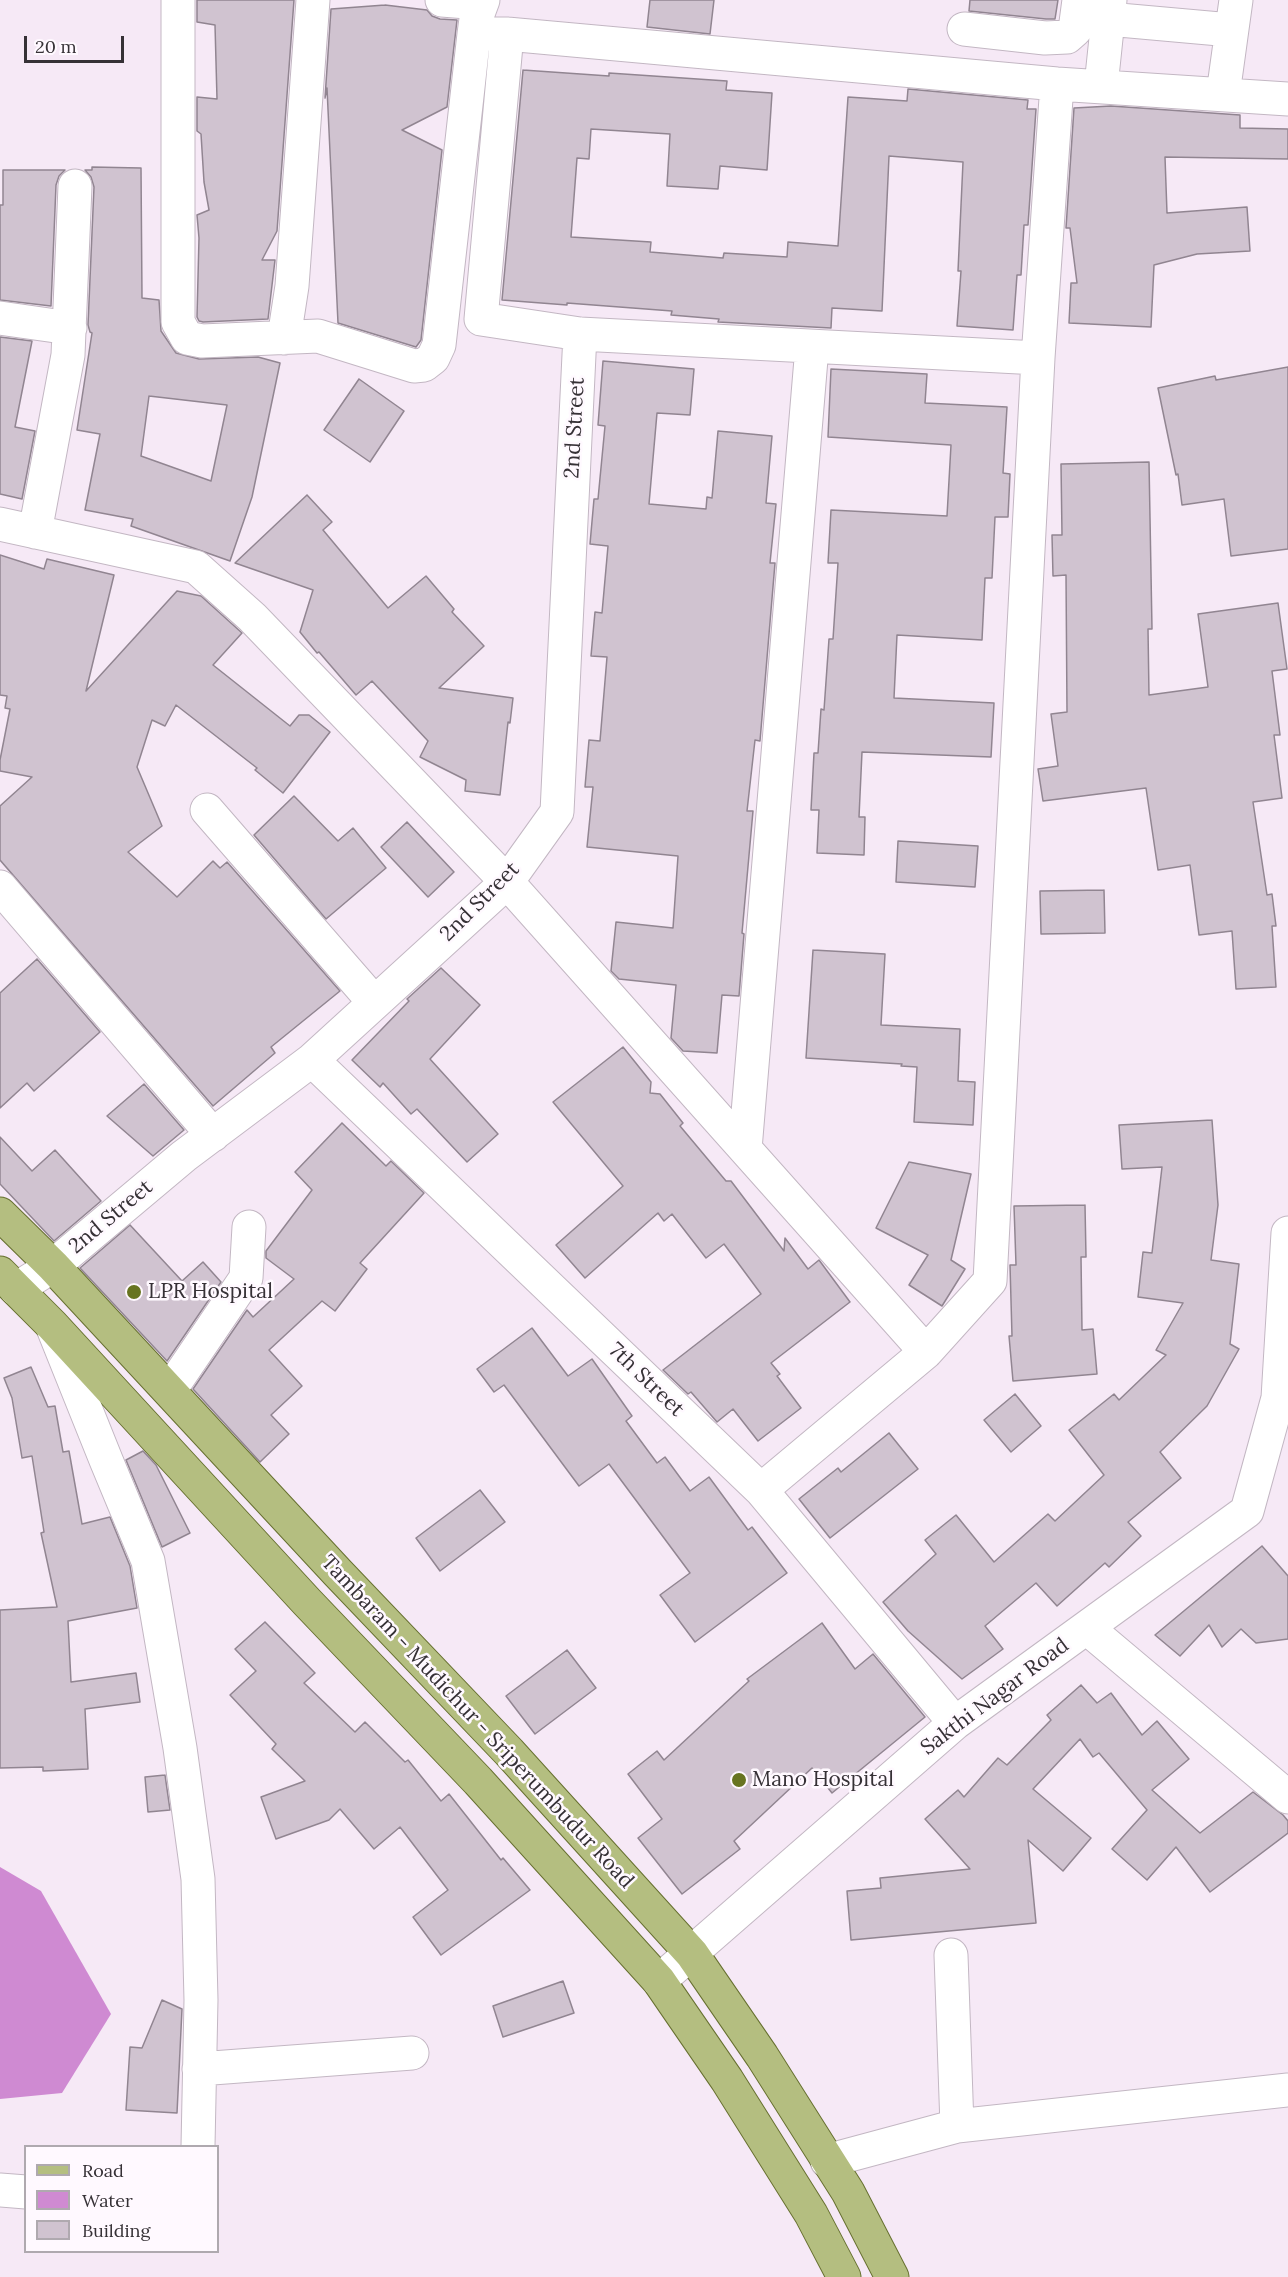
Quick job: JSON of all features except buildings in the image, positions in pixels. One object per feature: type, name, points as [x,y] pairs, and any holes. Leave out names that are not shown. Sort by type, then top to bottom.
[{"type":"main road","name":"Tambaram - Mudichur - Sriperumbudur Road","points":[[0,1214],[53,1266],[338,1573],[509,1752],[692,1954],[762,2056],[848,2192],[892,2277]]},
{"type":"main road","name":"Tambaram - Mudichur - Sriperumbudur Road","points":[[8,1281],[52,1325],[306,1602],[478,1781],[659,1981],[727,2080],[811,2214],[844,2277]]},
{"type":"street","points":[[178,0],[178,322],[187,338],[202,341],[318,336],[414,366],[424,365],[433,358],[439,345],[479,12]]},
{"type":"street","points":[[284,338],[292,286],[313,0]]},
{"type":"street","points":[[442,0],[479,12],[507,34],[1057,84],[1102,71],[1222,94],[1288,99]]},
{"type":"street","points":[[961,75],[966,14],[1045,38],[1067,37],[1075,30],[1079,0]]},
{"type":"street","points":[[1102,71],[1109,10],[1231,29],[1222,94]]},
{"type":"street","points":[[507,34],[481,319],[580,334],[1038,358]]},
{"type":"street","points":[[762,1490],[926,1352],[990,1281],[1038,358],[1057,84]]},
{"type":"street","points":[[35,532],[69,355],[75,186]]},
{"type":"street","points":[[0,318],[70,328]]},
{"type":"street","name":"2nd Street","points":[[8,1281],[53,1266],[213,1135],[312,1060],[507,882],[557,812],[580,334]]},
{"type":"street","points":[[745,1149],[812,347]]},
{"type":"street","points":[[0,524],[195,567],[252,617],[507,882],[926,1352]]},
{"type":"street","points":[[207,810],[374,1002]]},
{"type":"street","points":[[0,887],[213,1135]]},
{"type":"street","name":"7th Street","points":[[312,1060],[762,1490],[955,1723]]},
{"type":"street","points":[[170,1390],[246,1278],[249,1227]]},
{"type":"street","name":"Sakthi Nagar Road","points":[[659,1981],[955,1723],[1247,1511],[1283,1398],[1288,1233]]},
{"type":"street","points":[[52,1325],[148,1561],[180,1748],[198,1879],[201,2000],[198,2145]]},
{"type":"street","points":[[1087,1628],[1288,1797]]},
{"type":"street","points":[[951,1955],[957,2126]]},
{"type":"street","points":[[199,2069],[412,2053]]},
{"type":"street","points":[[827,2161],[957,2126],[1288,2090]]},
{"type":"street","points":[[0,2190],[24,2192]]},
{"type":"water","points":[[0,1867],[41,1891],[111,2014],[62,2093],[0,2099]]},
{"type":"place","name":"LPR Hospital","points":[[134,1292]]},
{"type":"place","name":"Mano Hospital","points":[[739,1780]]}]
